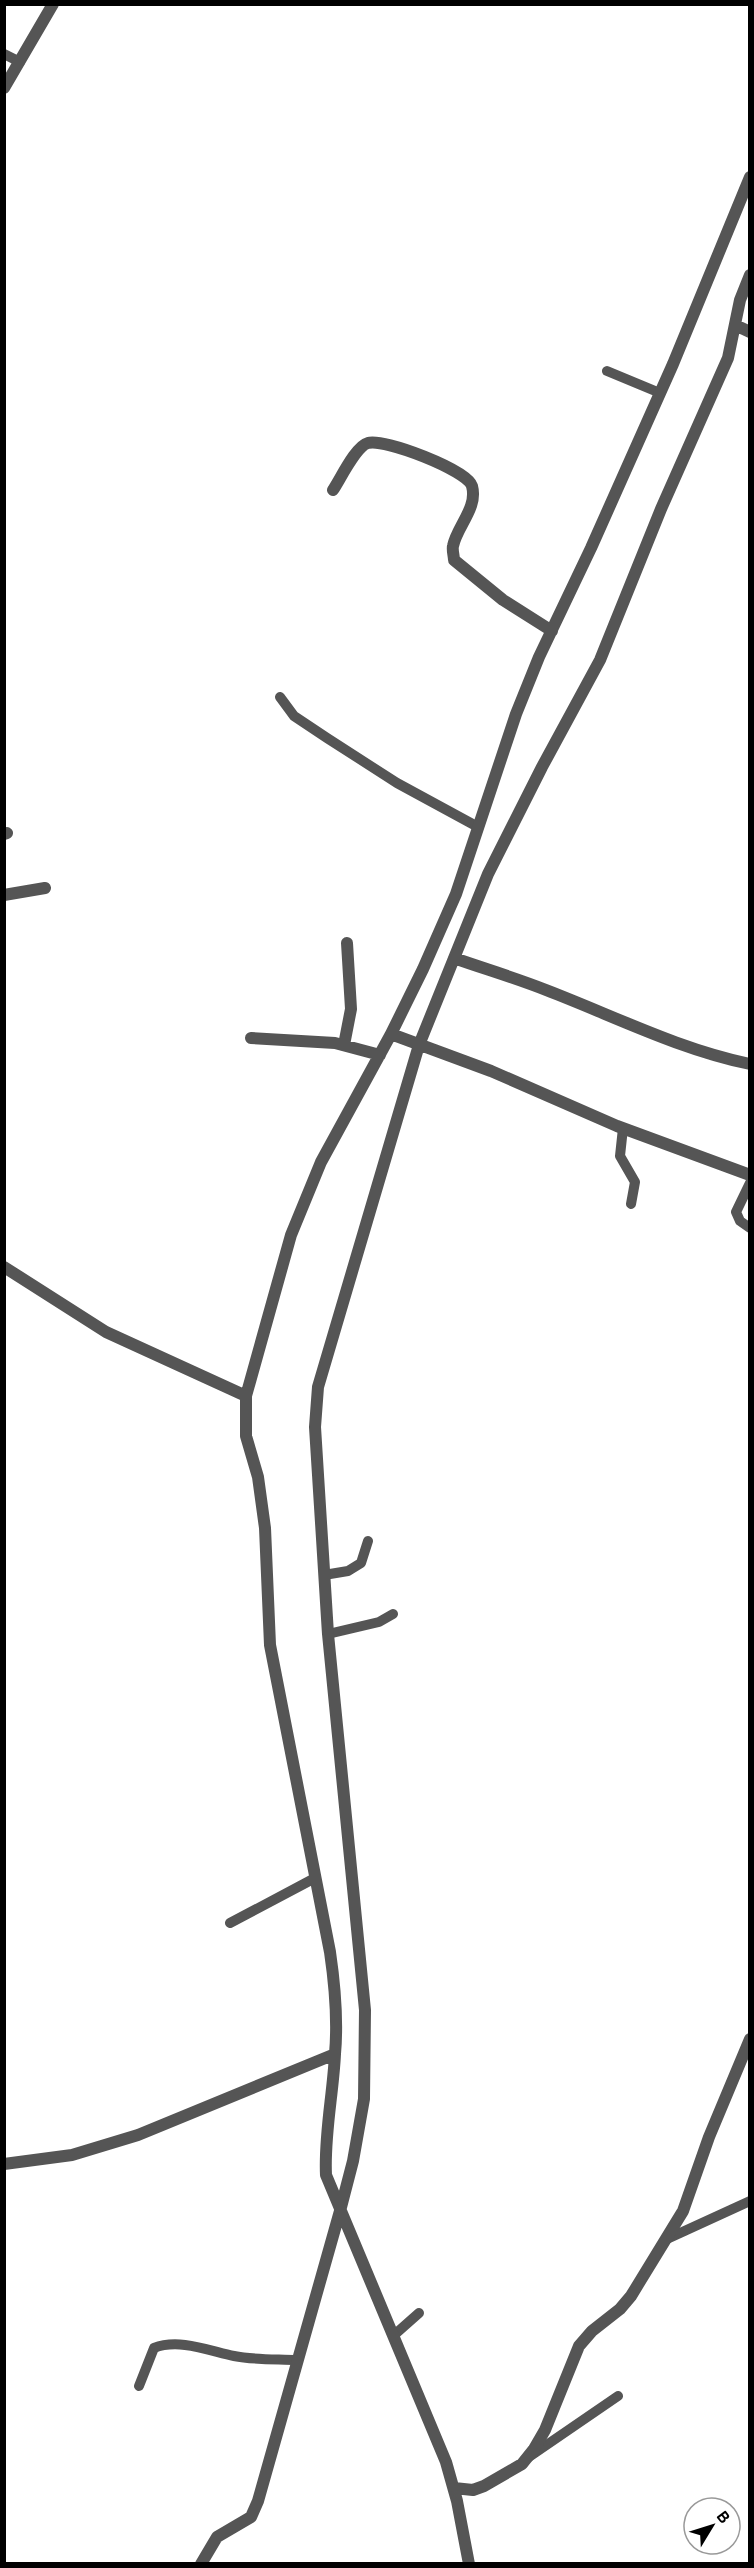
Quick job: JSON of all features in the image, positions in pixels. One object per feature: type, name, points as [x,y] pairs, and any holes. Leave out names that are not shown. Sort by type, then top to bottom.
[{"type":"street","points":[[4,88],[53,4]]},
{"type":"street","points":[[201,2564],[217,2536],[251,2517],[258,2502],[340,2211],[353,2161],[364,2099],[365,2010],[328,1634],[315,1427],[318,1387],[423,969],[456,894],[516,714],[660,393],[750,177]]},
{"type":"street","points":[[469,2564],[454,2488],[446,2462],[326,2175],[325,2155],[335,2054],[336,1999],[330,1952],[270,1645],[265,1528],[258,1477],[246,1436],[246,1396],[291,1235],[321,1162],[380,1055],[406,1040],[454,958],[489,874],[542,767],[600,660],[661,509],[728,358],[740,300],[750,275]]},
{"type":"street","points":[[735,325],[750,332]]},
{"type":"street","points":[[333,490],[349,467],[355,451],[368,443],[386,444],[452,468],[470,479],[473,489],[472,503],[453,547],[454,560],[503,600],[552,631]]},
{"type":"street","points":[[4,895],[45,888]]},
{"type":"street","points":[[344,1045],[351,1009],[347,943]]},
{"type":"street","points":[[454,958],[545,989],[647,1033],[750,1064]]},
{"type":"street","points":[[251,1038],[344,1045],[380,1055]]},
{"type":"street","points":[[406,1040],[491,1071],[622,1128],[750,1175]]},
{"type":"street","points":[[4,1267],[106,1332],[246,1396]]},
{"type":"street","points":[[454,2488],[472,2490],[484,2486],[526,2459],[544,2430],[579,2346],[592,2331],[620,2309],[631,2296],[684,2211],[709,2137],[750,2039]]},
{"type":"street","points":[[4,2164],[72,2154],[138,2135],[335,2054]]},
{"type":"lane","points":[[4,54],[20,62]]},
{"type":"lane","points":[[607,371],[660,393]]},
{"type":"lane","points":[[280,697],[294,716],[327,738],[397,783],[478,827]]},
{"type":"lane","points":[[622,1128],[620,1156],[636,1182],[631,1204]]},
{"type":"lane","points":[[750,1183],[736,1212],[740,1221],[750,1228]]},
{"type":"lane","points":[[324,1575],[356,1567],[364,1558],[368,1541]]},
{"type":"lane","points":[[328,1634],[379,1622],[393,1614]]},
{"type":"lane","points":[[230,1923],[315,1878]]},
{"type":"lane","points":[[667,2239],[750,2201]]},
{"type":"lane","points":[[393,2336],[418,2313]]},
{"type":"lane","points":[[140,2386],[154,2348],[159,2346],[179,2345],[236,2356],[297,2360]]},
{"type":"lane","points":[[526,2459],[618,2396]]}]
